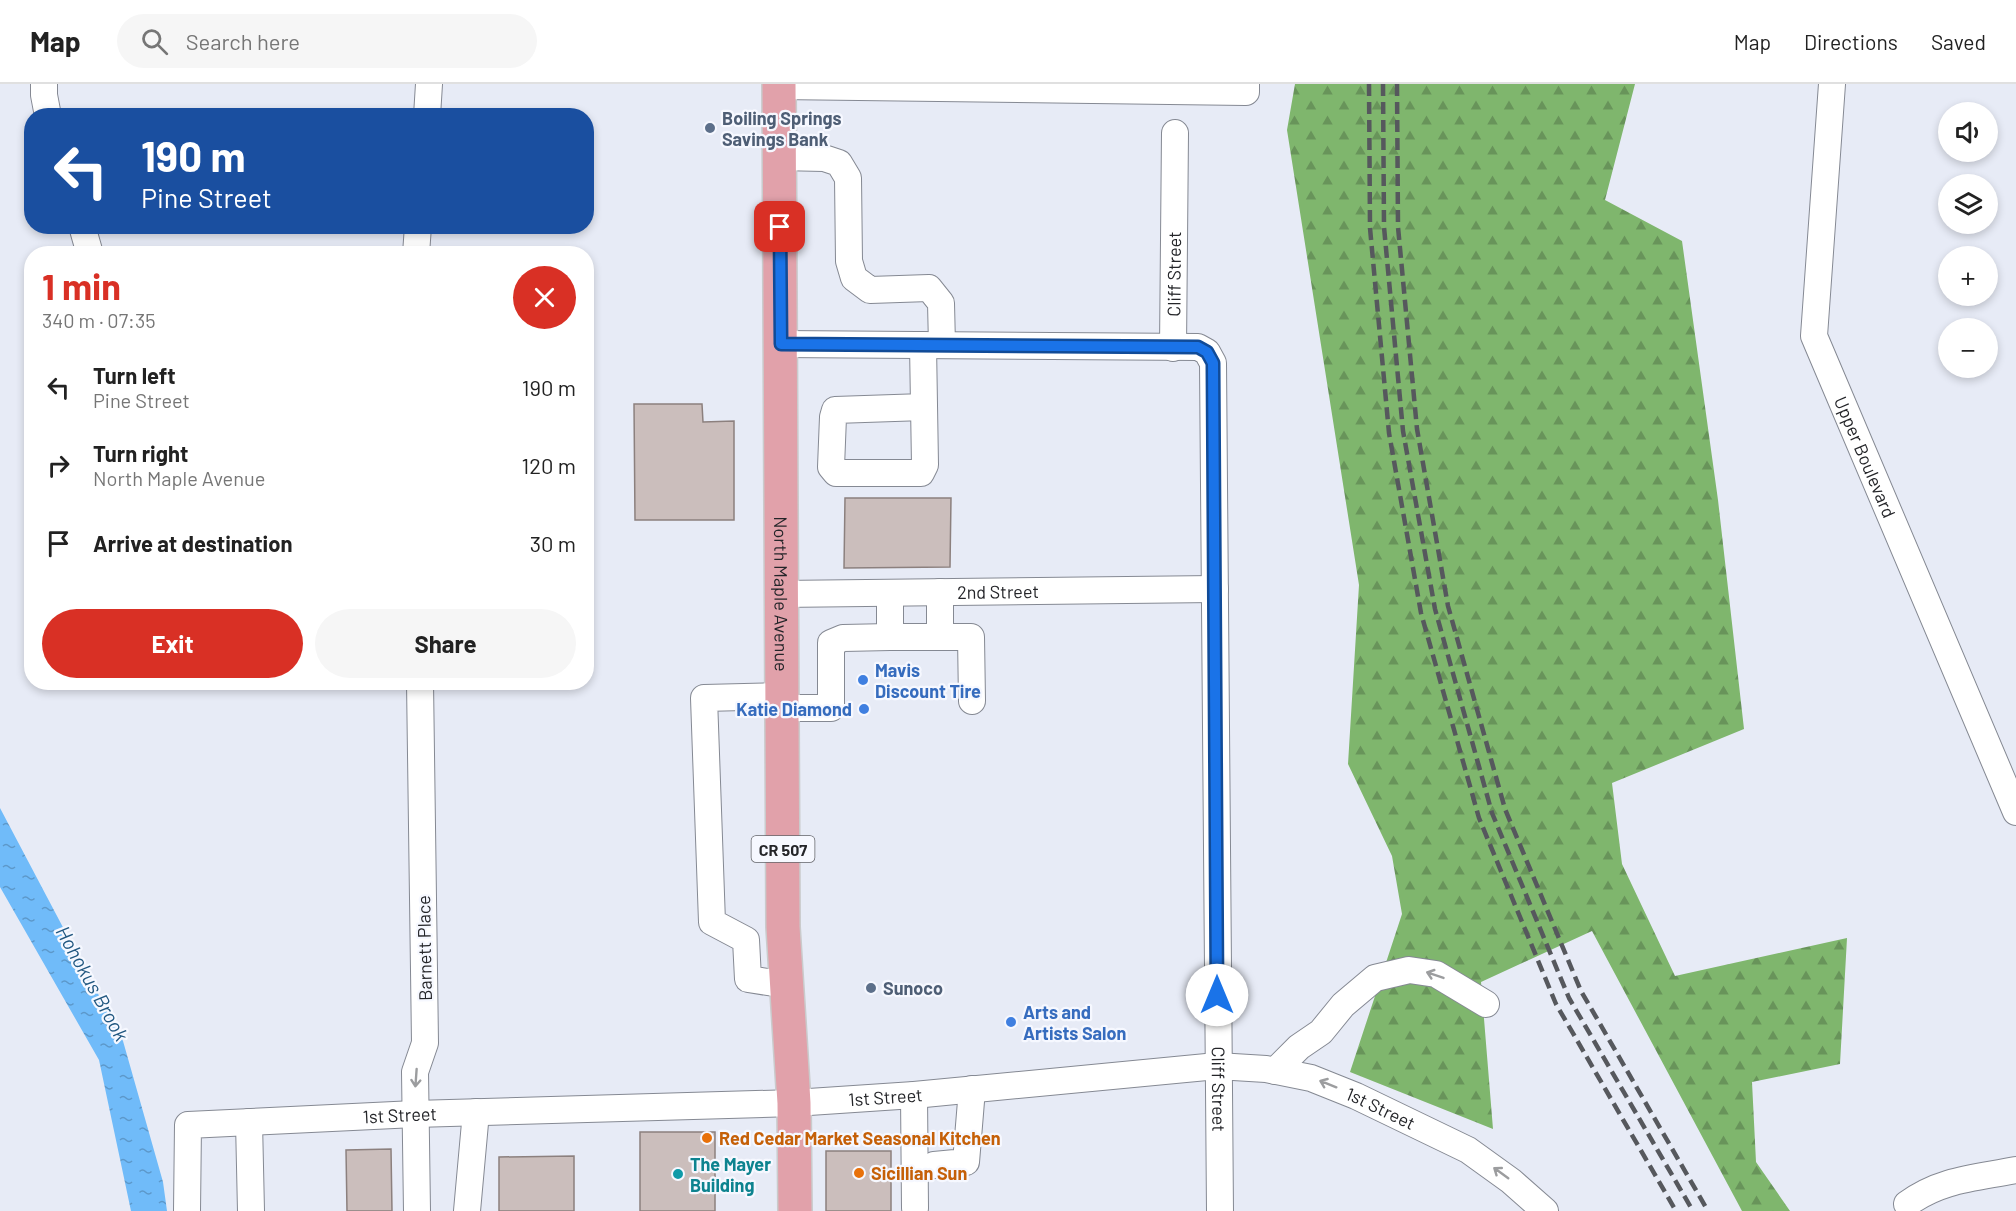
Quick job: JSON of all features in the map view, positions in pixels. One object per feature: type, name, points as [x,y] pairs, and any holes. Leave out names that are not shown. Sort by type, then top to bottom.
[{"type":"main road","name":"North Maple Avenue","points":[[779,85],[783,927],[794,1103],[795,1211]]},
{"type":"street","points":[[44,84],[47,108]]},
{"type":"street","points":[[428,108],[429,84]]},
{"type":"street","points":[[779,85],[1246,92],[1246,84]]},
{"type":"street","name":"Upper Boulevard","points":[[1832,84],[1814,336],[2016,812]]},
{"type":"street","name":"Cliff Street","points":[[1175,133],[1173,348],[1198,347],[1207,352],[1213,363],[1217,1066],[1220,1211]]},
{"type":"street","points":[[779,157],[824,158],[839,163],[848,178],[849,261],[854,278],[870,290],[929,288],[941,303],[924,407]]},
{"type":"street","points":[[781,344],[1173,348]]},
{"type":"street","name":"2nd Street","points":[[780,594],[1215,589]]},
{"type":"street","points":[[940,592],[940,637]]},
{"type":"street","points":[[890,593],[890,637]]},
{"type":"street","points":[[787,985],[748,979],[746,940],[712,922],[704,698],[781,702],[831,708],[831,643],[843,638],[971,637],[972,701]]},
{"type":"street","name":"Barnett Place","points":[[417,1211],[415,1072],[425,1043],[420,690]]},
{"type":"street","points":[[1275,1071],[1299,1047],[1321,1032],[1343,1005],[1375,978],[1408,970],[1437,974],[1486,1004]]},
{"type":"street","name":"1st Street","points":[[187,1211],[188,1125],[416,1114],[794,1103],[914,1095],[1217,1066],[1275,1071],[1311,1078],[1356,1096],[1468,1150],[1511,1181],[1545,1211]]},
{"type":"street","points":[[934,1165],[966,1162],[972,1089]]},
{"type":"street","points":[[914,1095],[915,1208]]},
{"type":"street","points":[[466,1211],[476,1112]]},
{"type":"street","points":[[249,1122],[251,1211]]},
{"type":"street","points":[[1907,1204],[1941,1185],[2016,1170]]},
{"type":"green space","points":[[1295,84],[1635,84],[1605,200],[1682,241],[1718,500],[1744,729],[1612,783],[1622,864],[1675,976],[1847,938],[1840,1064],[1752,1082],[1756,1162],[1790,1211],[1742,1211],[1592,931],[1481,982],[1493,1129],[1350,1072],[1402,914],[1392,856],[1348,764],[1359,585],[1287,130]]},
{"type":"water","points":[[0,808],[123,1041],[163,1182],[167,1211],[131,1211],[99,1060],[0,887]]},
{"type":"building","points":[[634,404],[702,404],[703,422],[734,421],[734,520],[635,520]]},
{"type":"building","points":[[845,498],[951,498],[950,567],[844,568]]},
{"type":"building","name":"The Mayer Building","points":[[640,1132],[715,1132],[715,1211],[640,1211]]},
{"type":"building","points":[[391,1149],[392,1211],[347,1211],[346,1150]]},
{"type":"building","name":"Sicillian Sun","points":[[826,1151],[891,1151],[891,1211],[826,1211]]},
{"type":"building","points":[[574,1156],[574,1211],[499,1211],[499,1157]]},
{"type":"railway","points":[[1369,84],[1370,228],[1389,433],[1421,613],[1479,818],[1556,1004],[1676,1211]]},
{"type":"railway","points":[[1383,84],[1384,227],[1403,431],[1435,609],[1492,813],[1569,998],[1693,1211]]},
{"type":"railway","points":[[1397,84],[1398,227],[1417,429],[1448,606],[1505,809],[1581,991],[1708,1211]]},
{"type":"place","name":"Boiling Springs Savings Bank","points":[[710,128]]},
{"type":"place","name":"Mavis Discount Tire","points":[[863,680]]},
{"type":"place","name":"Katie Diamond","points":[[864,709]]},
{"type":"place","name":"Sunoco","points":[[871,988]]},
{"type":"place","name":"Arts and Artists Salon","points":[[1011,1022]]},
{"type":"place","name":"Red Cedar Market Seasonal Kitchen","points":[[707,1138]]},
{"type":"place","name":"Sicillian Sun","points":[[859,1173]]},
{"type":"place","name":"The Mayer Building","points":[[678,1174]]},
{"type":"route","points":[[780,227],[781,344],[1198,347],[1207,352],[1213,363],[1217,995]]},
{"type":"water label","name":"Hohokus Brook","points":[[93,983]]}]
